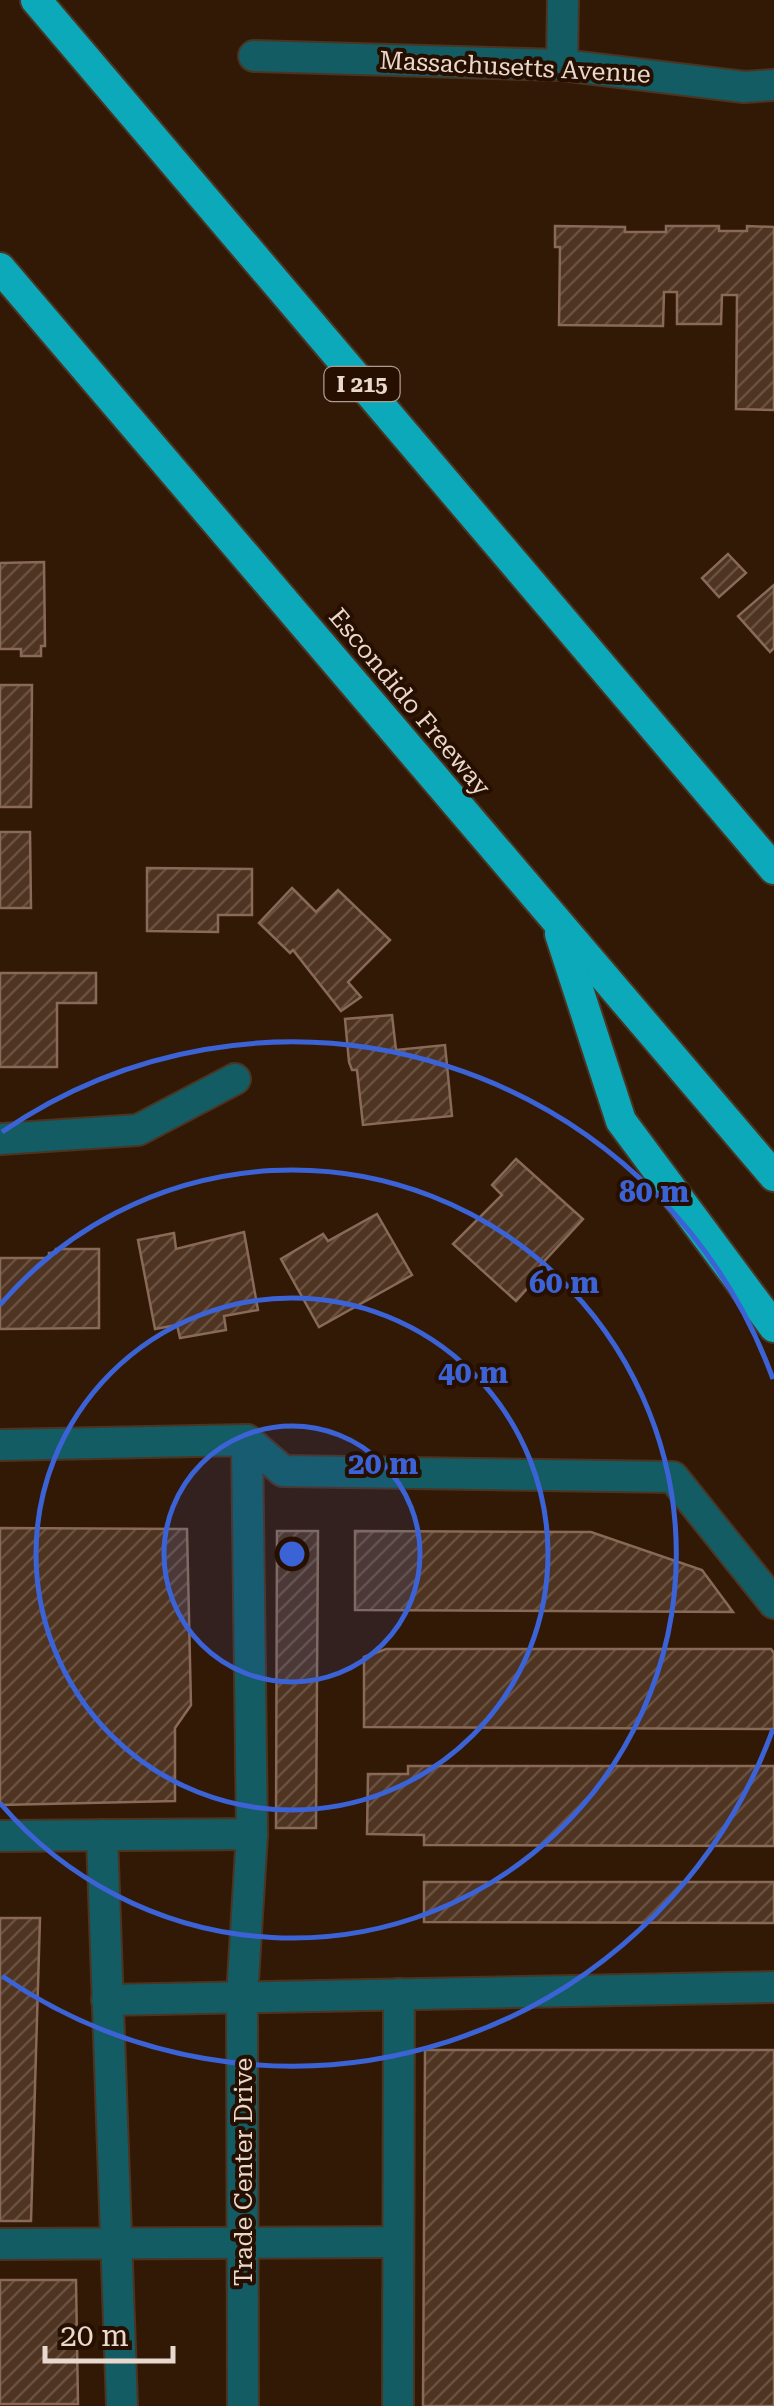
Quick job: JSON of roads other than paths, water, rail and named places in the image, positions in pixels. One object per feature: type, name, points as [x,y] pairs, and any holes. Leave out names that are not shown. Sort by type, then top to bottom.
[{"type":"highway","name":"I 215","points":[[36,0],[774,869]]},
{"type":"highway","name":"Escondido Freeway","points":[[0,268],[774,1176]]},
{"type":"highway","points":[[688,768],[774,855]]},
{"type":"highway","points":[[554,917],[621,1121],[774,1328]]},
{"type":"street","points":[[562,65],[563,0]]},
{"type":"street","name":"Massachusetts Avenue","points":[[254,56],[562,65],[759,86]]},
{"type":"street","points":[[0,1138],[138,1130],[235,1080]]},
{"type":"street","points":[[0,1445],[246,1440],[283,1471],[673,1477],[774,1603]]},
{"type":"street","name":"Trade Center Drive","points":[[243,2406],[242,1997],[252,1834],[246,1440]]},
{"type":"street","points":[[0,1836],[252,1834]]},
{"type":"street","points":[[102,1835],[122,2406]]},
{"type":"street","points":[[108,2000],[774,1986]]},
{"type":"street","points":[[398,1994],[398,2406]]},
{"type":"street","points":[[0,2244],[398,2242]]}]
